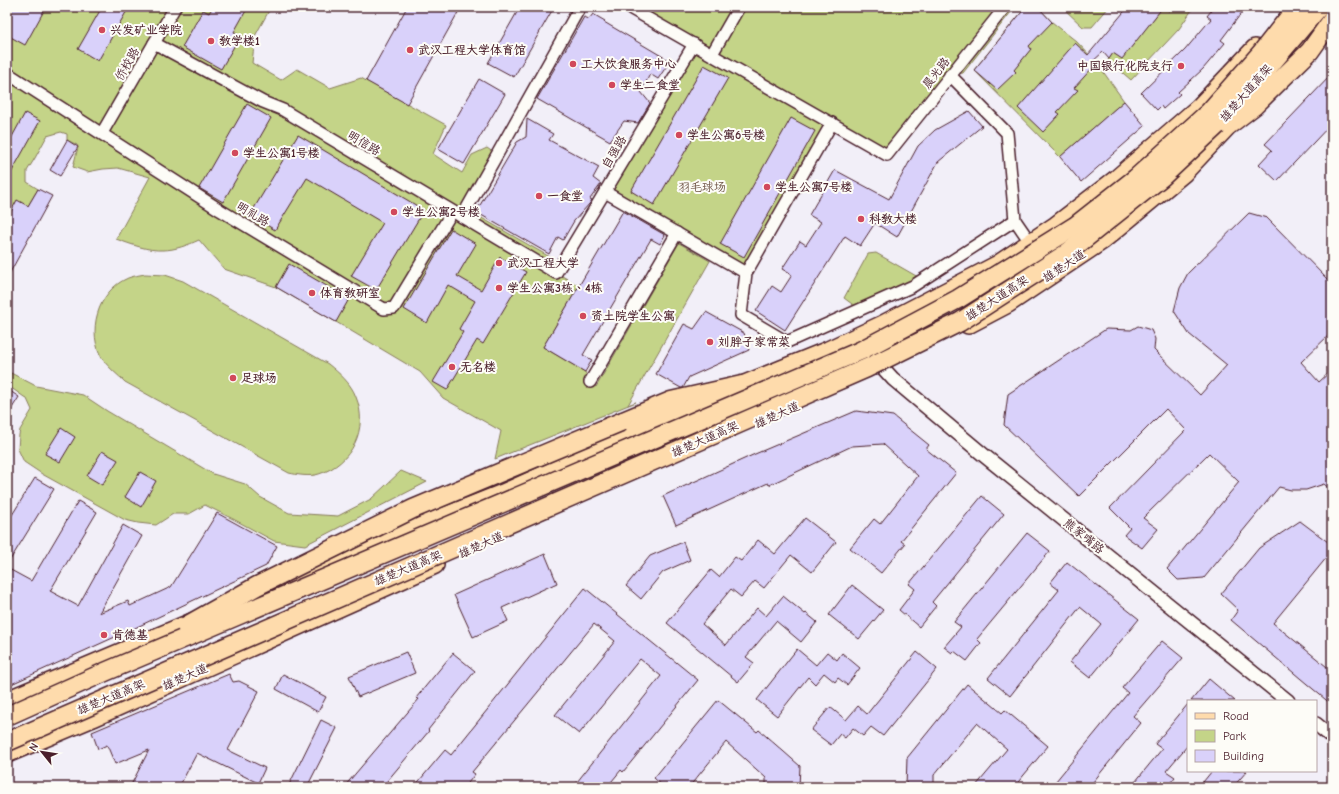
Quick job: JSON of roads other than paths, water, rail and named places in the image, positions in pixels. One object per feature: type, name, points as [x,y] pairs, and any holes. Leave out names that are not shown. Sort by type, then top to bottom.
[{"type":"highway","name":"雄楚大道高架","points":[[7,716],[105,672],[860,351],[958,299],[1075,226],[1136,178],[1209,112],[1261,53],[1297,7]]},
{"type":"highway","name":"雄楚大道高架","points":[[7,742],[867,368],[960,322],[1068,253],[1162,177],[1227,116],[1319,7]]},
{"type":"highway","points":[[1162,177],[1254,106],[1310,51],[1332,20]]},
{"type":"highway","points":[[105,672],[257,586],[413,509],[671,401],[742,385]]},
{"type":"main road","points":[[7,700],[412,529],[502,493],[742,385],[828,350],[881,325],[991,268],[1056,224],[1116,179],[1199,107],[1262,41],[1288,7]]},
{"type":"main road","name":"雄楚大道","points":[[7,754],[93,718],[908,357],[1008,304],[1102,241],[1184,173],[1280,71],[1331,7]]},
{"type":"main road","points":[[1011,255],[1023,251],[1036,255],[1041,263],[1041,275],[1031,288]]},
{"type":"street","points":[[457,215],[580,7]]},
{"type":"street","points":[[628,7],[832,123],[746,273],[741,315],[787,342],[913,286],[1015,220]]},
{"type":"street","points":[[712,54],[739,7]]},
{"type":"street","name":"晨光路","points":[[832,123],[887,155],[1005,7]]},
{"type":"street","name":"侨校路","points":[[102,133],[154,43],[172,8]]},
{"type":"street","name":"明信路","points":[[154,43],[263,102],[283,110],[556,273]]},
{"type":"street","name":"自强路","points":[[556,273],[694,44]]},
{"type":"street","name":"明礼路","points":[[7,73],[220,210],[384,309],[394,308],[457,215]]},
{"type":"street","points":[[950,75],[1008,133],[1015,220],[1026,236]]},
{"type":"street","points":[[605,192],[746,273]]},
{"type":"street","points":[[590,382],[677,233]]},
{"type":"street","name":"熊家嘴路","points":[[883,368],[893,379],[986,457],[1287,700]]},
{"type":"street","points":[[1317,725],[1332,737]]},
{"type":"place","name":"兴发矿业学院","points":[[102,30]]},
{"type":"place","name":"教学楼1","points":[[211,41]]},
{"type":"place","name":"武汉工程大学体育馆","points":[[410,50]]},
{"type":"place","name":"工大饮食服务中心","points":[[573,64]]},
{"type":"place","name":"中国银行化院支行","points":[[1181,66]]},
{"type":"place","name":"学生二食堂","points":[[612,85]]},
{"type":"place","name":"学生公寓6号楼","points":[[679,135]]},
{"type":"place","name":"学生公寓1号楼","points":[[235,153]]},
{"type":"place","name":"学生公寓7号楼","points":[[767,187]]},
{"type":"place","name":"一食堂","points":[[539,196]]},
{"type":"place","name":"学生公寓2号楼","points":[[394,212]]},
{"type":"place","name":"科教大楼","points":[[861,219]]},
{"type":"place","name":"武汉工程大学","points":[[499,263]]},
{"type":"place","name":"学生公寓3栋、4栋","points":[[499,288]]},
{"type":"place","name":"体育教研室","points":[[312,293]]},
{"type":"place","name":"资土院学生公寓","points":[[583,316]]},
{"type":"place","name":"刘胖子家常菜","points":[[710,342]]},
{"type":"place","name":"无名楼","points":[[452,367]]},
{"type":"place","name":"足球场","points":[[233,378]]},
{"type":"place","name":"肯德基","points":[[104,635]]},
{"type":"park label","name":"羽毛球场","points":[[702,187]]}]
